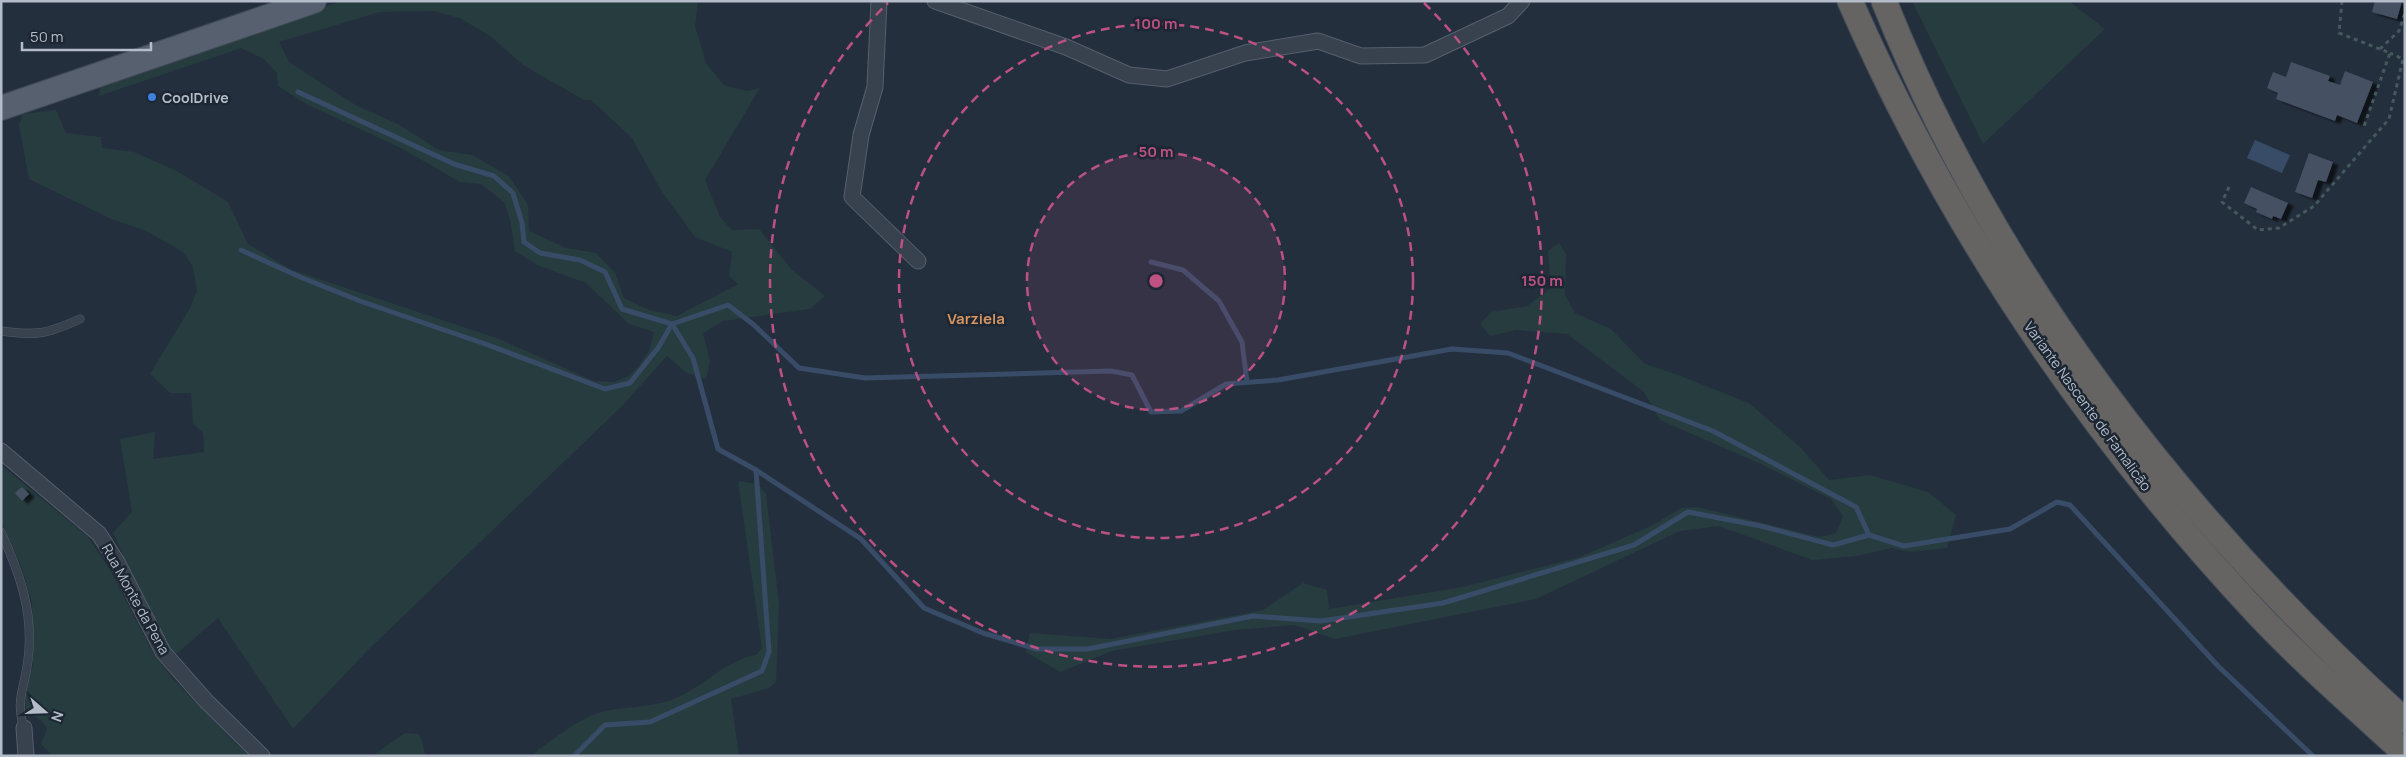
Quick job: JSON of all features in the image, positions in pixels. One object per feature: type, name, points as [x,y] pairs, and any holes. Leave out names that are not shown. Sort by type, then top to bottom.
[{"type":"highway","name":"Variante Nascente de Famalicão","points":[[1850,1],[1916,140],[1939,182],[2010,300],[2080,400],[2153,494],[2258,614],[2405,753]]},
{"type":"highway","name":"Variante Nascente de Famalicão","points":[[1884,1],[1926,96],[1978,197],[2005,244],[2104,390],[2182,493],[2231,548],[2308,631],[2405,721]]},
{"type":"main road","points":[[1,108],[314,1]]},
{"type":"street","points":[[879,1],[875,87],[861,135],[852,197],[918,262]]},
{"type":"street","points":[[935,1],[1066,47],[1129,75],[1167,79],[1245,53],[1318,41],[1362,56],[1426,55],[1508,16],[1522,1]]},
{"type":"street","name":"Rua Monte da Pena","points":[[1,451],[99,534],[117,562],[162,652],[206,701],[262,756]]},
{"type":"street","points":[[24,728],[26,756]]},
{"type":"lane","points":[[1,331],[28,335],[49,333],[80,319]]},
{"type":"lane","points":[[1,532],[17,568],[26,598],[28,660],[20,697],[20,715],[24,728]]},
{"type":"path","points":[[2229,186],[2222,202],[2258,230],[2279,228],[2314,206],[2389,118],[2403,59],[2339,34],[2342,1]]},
{"type":"path","points":[[2380,49],[2399,31],[2405,13]]},
{"type":"path","points":[[2363,129],[2390,53]]},
{"type":"green space","points":[[342,1],[698,1],[695,26],[706,63],[724,85],[747,91],[760,88],[705,180],[720,217],[732,230],[759,229],[792,270],[825,296],[810,309],[723,321],[703,333],[710,362],[706,379],[687,373],[667,356],[622,406],[367,651],[293,729],[218,618],[175,655],[158,630],[113,533],[132,512],[120,439],[155,432],[153,459],[204,452],[203,433],[193,423],[191,393],[170,393],[150,374],[190,308],[197,291],[193,267],[183,252],[146,231],[109,218],[29,179],[19,125],[23,114],[56,110],[66,133],[101,137],[102,148],[134,152],[177,171],[228,202],[248,244],[292,270],[499,339],[594,381],[614,382],[627,377],[638,367],[649,351],[654,332],[629,324],[586,283],[537,265],[515,251],[510,219],[504,202],[481,184],[460,182],[401,148],[308,105],[278,86],[277,73],[264,59],[241,48],[99,96],[101,84]],"holes":[[[433,11],[460,18],[490,36],[523,65],[584,100],[591,100],[632,138],[660,189],[695,237],[732,252],[729,276],[738,284],[677,316],[649,310],[624,298],[615,273],[596,253],[566,248],[529,231],[528,205],[509,176],[472,155],[439,150],[398,124],[357,106],[289,62],[279,42],[380,12]]]},
{"type":"green space","points":[[1912,1],[2069,1],[2105,29],[1983,144]]},
{"type":"green space","points":[[1559,243],[1566,254],[1565,295],[1575,313],[1611,329],[1645,364],[1749,403],[1801,448],[1829,480],[1870,475],[1928,492],[1956,515],[1947,548],[1911,552],[1891,548],[1857,556],[1812,560],[1719,526],[1680,531],[1536,599],[1335,639],[1295,625],[1235,630],[1112,651],[1060,672],[1026,652],[1030,633],[1111,639],[1263,610],[1303,583],[1327,590],[1329,609],[1463,587],[1580,557],[1653,525],[1681,508],[1697,507],[1820,537],[1836,533],[1843,516],[1831,499],[1761,464],[1660,420],[1644,392],[1567,334],[1516,330],[1490,336],[1480,324],[1491,312],[1527,306],[1551,288],[1548,251]]},
{"type":"green space","points":[[1,465],[87,536],[109,568],[153,653],[171,677],[250,756],[52,756],[41,744],[47,729],[39,719],[27,713],[25,704],[27,684],[33,665],[32,602],[21,566],[1,520]]},
{"type":"green space","points":[[738,481],[758,484],[766,494],[779,604],[776,682],[769,688],[731,699],[739,756],[532,756],[567,729],[590,716],[608,711],[657,704],[676,698],[724,668],[756,655],[762,648]]},
{"type":"green space","points":[[405,733],[419,734],[425,756],[372,756]]},
{"type":"water","points":[[2255,140],[2290,155],[2282,173],[2247,158]]},
{"type":"building","points":[[2375,1],[2402,1],[2397,19],[2372,12]]},
{"type":"building","points":[[2291,62],[2330,76],[2328,81],[2340,85],[2345,71],[2373,82],[2357,123],[2337,115],[2335,121],[2276,99],[2278,93],[2267,88],[2273,72],[2286,77]]},
{"type":"building","points":[[2309,153],[2333,162],[2326,182],[2318,180],[2312,198],[2295,192]]},
{"type":"building","points":[[2251,187],[2288,203],[2281,219],[2273,216],[2272,219],[2256,212],[2257,209],[2244,203]]},
{"type":"building","points":[[22,487],[29,494],[22,501],[15,493]]},
{"type":"waterway","points":[[298,92],[454,164],[494,176],[513,193],[522,223],[524,242],[540,253],[580,260],[605,272],[622,309],[672,324],[728,305],[754,325],[799,368],[865,378],[1111,371],[1132,375],[1151,412],[1181,411],[1226,384],[1278,380],[1452,349],[1508,353],[1713,431],[1856,507],[1869,535],[1904,546],[2010,529],[2057,502],[2070,505],[2218,666],[2313,756]]},
{"type":"waterway","points":[[241,250],[300,277],[360,301],[488,345],[605,389],[630,383],[658,348],[672,324],[693,358],[718,449],[756,470],[861,539],[924,608],[983,633],[1037,649],[1088,649],[1253,616],[1321,621],[1443,603],[1634,545],[1688,512],[1761,526],[1833,545],[1869,535]]},
{"type":"waterway","points":[[1151,262],[1183,270],[1219,301],[1242,342],[1247,382]]},
{"type":"waterway","points":[[574,756],[605,725],[650,722],[762,671],[769,652],[756,470]]},
{"type":"place","name":"CoolDrive","points":[[152,97]]},
{"type":"district","name":"Varziela","points":[[976,318]]}]
